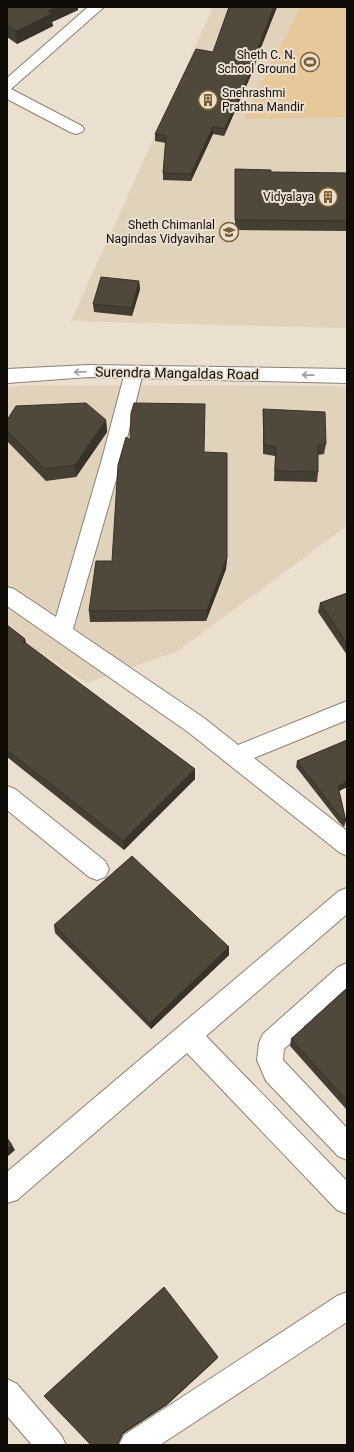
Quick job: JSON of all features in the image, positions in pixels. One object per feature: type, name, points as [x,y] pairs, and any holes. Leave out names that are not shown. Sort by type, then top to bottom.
[{"type":"street","points":[[7,86],[97,7]]},
{"type":"street","points":[[7,93],[76,130]]},
{"type":"street","name":"Surendra Mangaldas Road","points":[[7,362],[90,357],[347,361]]},
{"type":"street","name":"Surendra Mangaldas Road","points":[[7,376],[89,371],[347,376]]},
{"type":"street","points":[[62,632],[112,459],[134,372]]},
{"type":"street","points":[[7,595],[196,724],[347,845]]},
{"type":"street","points":[[235,756],[347,710]]},
{"type":"street","points":[[7,796],[97,869]]},
{"type":"street","points":[[7,1190],[347,899]]},
{"type":"street","points":[[347,975],[272,1044],[270,1060],[275,1072],[347,1147]]},
{"type":"street","points":[[188,1036],[347,1200]]},
{"type":"street","points":[[134,1445],[347,1306]]},
{"type":"street","points":[[7,1394],[51,1445]]},
{"type":"shaded area","name":"Sheth Chimanlal Nagindas Vidyavihar","points":[[213,7],[347,7],[347,328],[71,321]]},
{"type":"shaded area","name":"Sheth C. N. School Ground","points":[[300,7],[347,7],[347,117],[243,119]]},
{"type":"shaded area","points":[[26,385],[335,386],[347,389],[347,526],[178,651],[87,683],[7,631],[7,388]]},
{"type":"building","points":[[7,7],[57,7],[48,11],[52,14],[16,31],[7,25]]},
{"type":"building","points":[[229,7],[274,7],[254,59],[256,59],[225,129],[213,127],[191,174],[163,173],[166,136],[155,134],[196,49],[213,52]]},
{"type":"building","name":"Vidyalaya","points":[[235,169],[271,170],[271,172],[347,173],[347,221],[235,220]]},
{"type":"building","points":[[101,277],[139,281],[132,308],[93,304]]},
{"type":"building","points":[[86,403],[106,420],[75,465],[45,469],[7,431],[7,420],[16,406]]},
{"type":"building","points":[[134,403],[205,404],[204,452],[227,453],[227,558],[207,610],[89,611],[96,561],[112,561],[118,465],[126,437],[130,440],[131,413]]},
{"type":"building","points":[[263,409],[325,412],[326,444],[318,445],[318,472],[275,471],[276,447],[264,445]]},
{"type":"building","points":[[347,593],[347,644],[320,603]]},
{"type":"building","points":[[7,625],[25,639],[23,641],[195,769],[123,841],[7,750]]},
{"type":"building","points":[[347,740],[347,782],[338,786],[346,821],[340,817],[297,761]]},
{"type":"building","points":[[132,856],[229,947],[150,1023],[54,925]]},
{"type":"building","points":[[347,988],[347,1101],[291,1039]]},
{"type":"building","points":[[7,1138],[12,1145],[7,1149]]},
{"type":"building","points":[[164,1287],[218,1357],[167,1404],[122,1433],[117,1445],[91,1445],[44,1396]]},
{"type":"place","name":"Sheth C. N. School Ground","points":[[310,62]]},
{"type":"place","name":"Snehrashmi Prathna Mandir","points":[[208,100]]},
{"type":"place","name":"Vidyalaya","points":[[328,197]]},
{"type":"place","name":"Sheth Chimanlal Nagindas Vidyavihar","points":[[229,232]]}]
